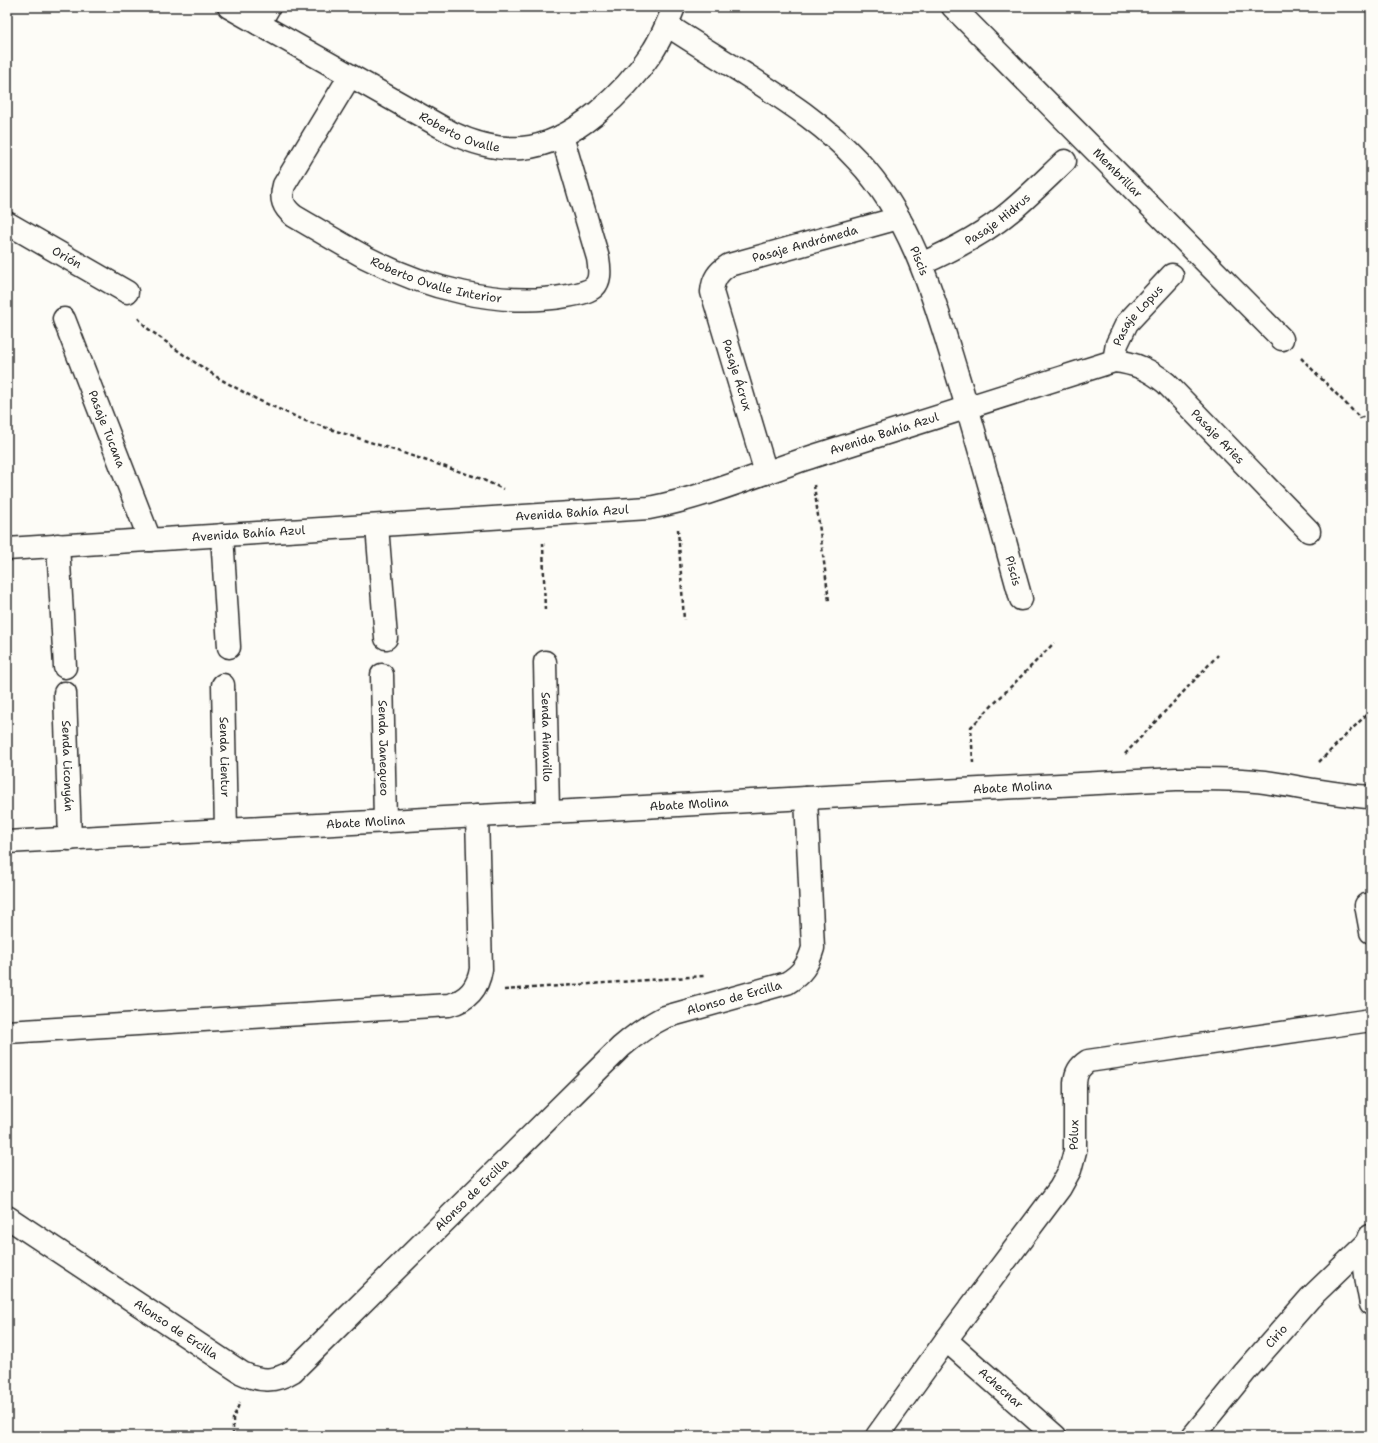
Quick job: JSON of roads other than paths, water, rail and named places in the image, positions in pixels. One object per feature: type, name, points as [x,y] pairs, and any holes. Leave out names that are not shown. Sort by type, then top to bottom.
[{"type":"street","name":"Roberto Ovalle","points":[[229,7],[264,16],[350,76],[452,133],[468,141],[486,146],[503,148],[524,148],[543,144],[562,136],[582,124],[602,109],[638,72],[654,50],[670,16]]},
{"type":"street","name":"Membrillar","points":[[953,7],[1282,339]]},
{"type":"street","name":"Piscis","points":[[670,16],[801,111],[834,137],[858,161],[880,189],[899,218],[911,240],[921,264],[944,333],[967,406],[1021,599]]},
{"type":"street","name":"Roberto Ovalle Interior","points":[[350,76],[284,185],[281,194],[282,203],[294,216],[366,257],[426,282],[481,296],[529,300],[558,298],[586,292],[596,285],[600,278],[598,258],[562,136]]},
{"type":"street","name":"Pasaje Hidrus","points":[[921,264],[943,254],[988,228],[1010,212],[1065,161]]},
{"type":"street","name":"Pasaje Andrómeda","points":[[715,277],[721,270],[729,266],[899,218]]},
{"type":"street","name":"Orión","points":[[7,223],[126,292]]},
{"type":"street","name":"Pasaje Lopus","points":[[1114,361],[1117,344],[1127,324],[1172,275]]},
{"type":"street","name":"Pasaje Ácrux","points":[[715,277],[712,284],[712,292],[766,473]]},
{"type":"street","name":"Pasaje Tucana","points":[[64,319],[150,540]]},
{"type":"street","name":"Avenida Bahía Azul","points":[[7,549],[649,508],[676,503],[695,497],[810,457],[967,406],[1114,361]]},
{"type":"street","name":"Pasaje Aries","points":[[1114,361],[1128,362],[1141,366],[1166,383],[1309,531]]},
{"type":"street","points":[[377,526],[386,638]]},
{"type":"street","points":[[222,535],[229,647]]},
{"type":"street","points":[[58,545],[65,667]]},
{"type":"street","name":"Senda Ainavillo","points":[[545,662],[548,812]]},
{"type":"street","name":"Senda Janequeo","points":[[382,675],[385,821]]},
{"type":"street","name":"Senda Lientur","points":[[223,685],[226,830]]},
{"type":"street","name":"Senda Liconyán","points":[[65,693],[70,839]]},
{"type":"street","name":"Abate Molina","points":[[7,842],[1098,783],[1220,779],[1264,782],[1326,793],[1371,797]]},
{"type":"street","name":"Alonso de Ercilla","points":[[7,1217],[236,1368],[252,1377],[262,1380],[273,1380],[284,1377],[293,1371],[621,1047],[644,1028],[665,1016],[787,983],[797,977],[805,969],[813,948],[806,798]]},
{"type":"street","points":[[7,1032],[449,1005],[461,1001],[477,986],[481,969],[477,816]]},
{"type":"street","points":[[1366,905],[1371,932]]},
{"type":"street","name":"Pólux","points":[[877,1436],[946,1340],[1060,1188],[1070,1170],[1075,1151],[1075,1083],[1076,1074],[1080,1067],[1088,1061],[1371,1020]]},
{"type":"street","points":[[1369,1238],[1364,1256],[1371,1304]]},
{"type":"street","name":"Cirio","points":[[1193,1436],[1245,1372],[1310,1298],[1369,1238]]},
{"type":"street","name":"Achecnar","points":[[946,1340],[1055,1436]]}]
